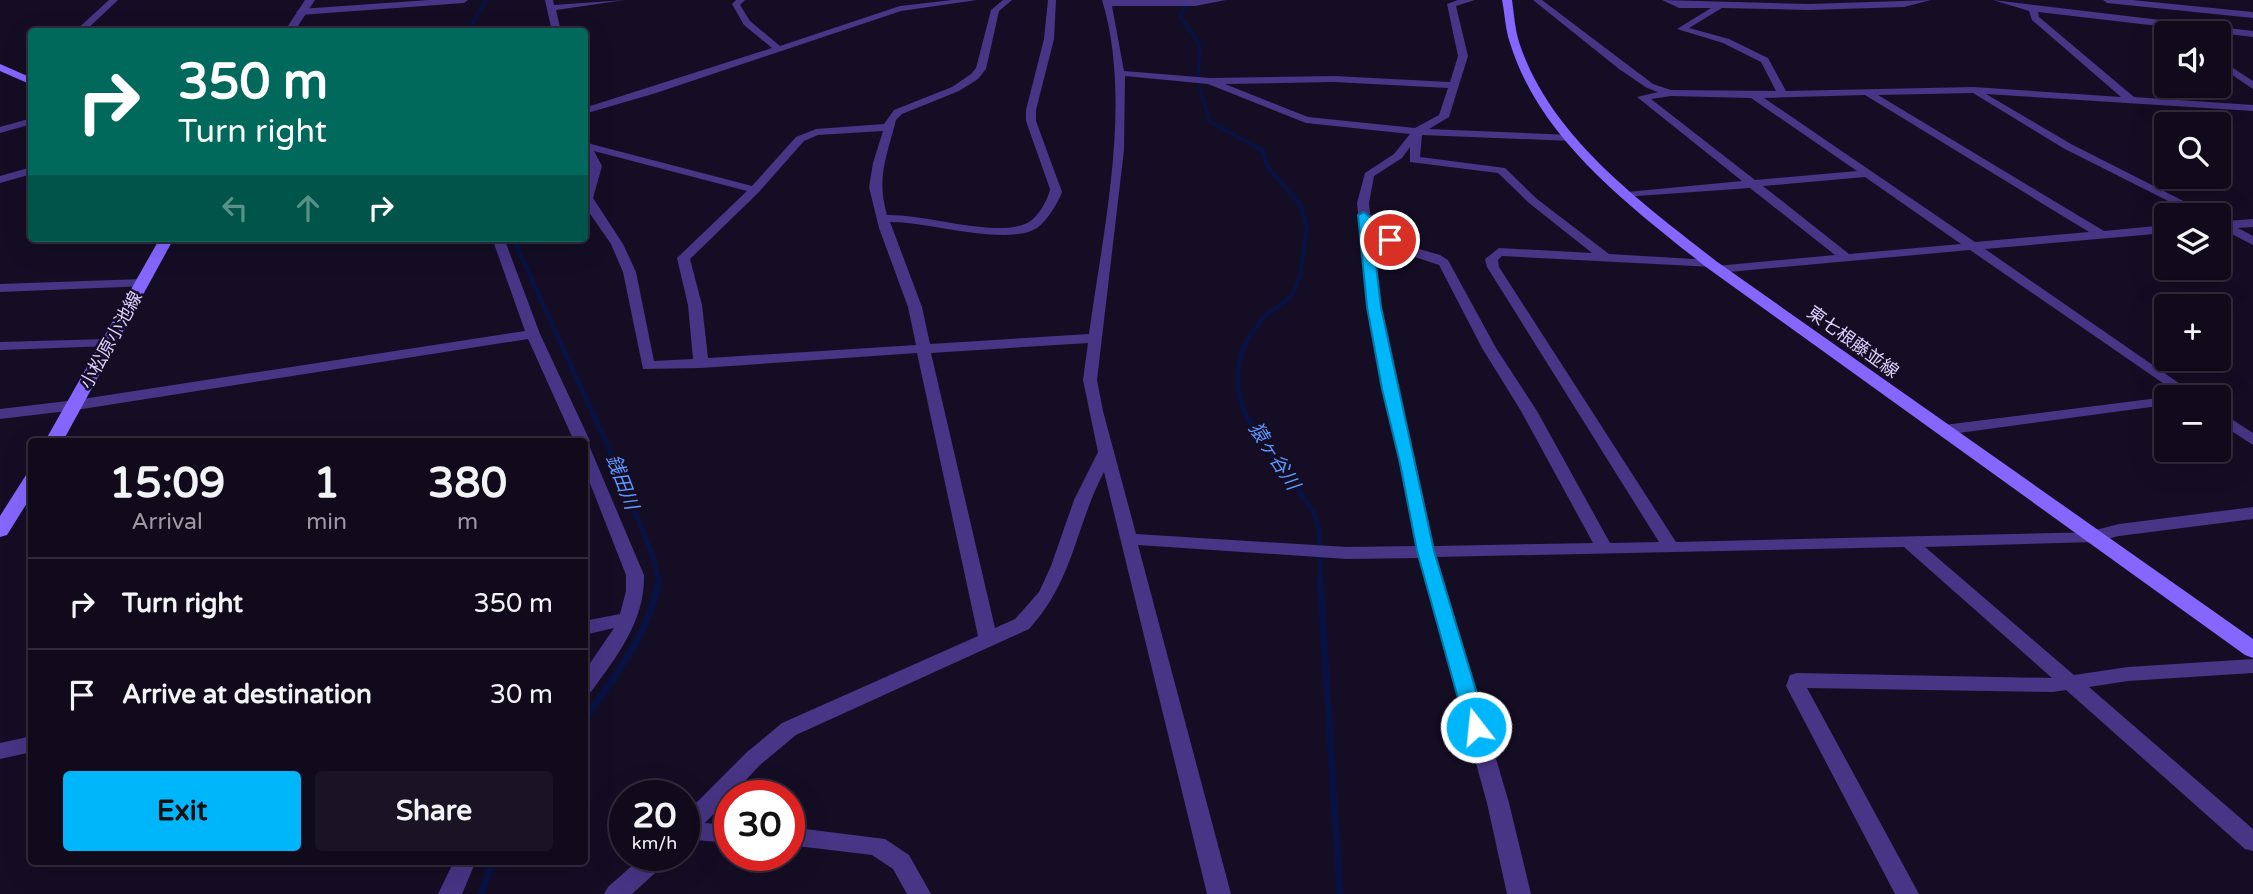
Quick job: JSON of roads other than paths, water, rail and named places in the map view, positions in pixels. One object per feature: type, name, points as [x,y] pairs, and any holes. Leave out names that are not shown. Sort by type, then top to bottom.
[{"type":"main road","name":"東七根藤並線","points":[[1507,0],[1522,61],[1539,98],[1572,138],[1627,195],[1715,266],[2253,650]]},
{"type":"main road","points":[[0,67],[28,80]]},
{"type":"main road","name":"小松原小池線","points":[[56,438],[165,242]]},
{"type":"main road","points":[[0,531],[28,486]]},
{"type":"street","points":[[82,28],[114,0]]},
{"type":"street","points":[[291,28],[310,0]]},
{"type":"street","points":[[300,12],[464,0]]},
{"type":"street","points":[[556,28],[550,4],[621,0]]},
{"type":"street","points":[[741,0],[736,4],[740,16],[779,49]]},
{"type":"street","points":[[588,110],[630,99],[900,9],[973,0]]},
{"type":"street","points":[[989,640],[923,348],[921,322],[883,219],[874,185],[891,119],[898,112],[963,85],[977,76],[995,10],[1008,0]]},
{"type":"street","points":[[883,219],[908,219],[1007,230],[1029,227],[1038,219],[1056,195],[1031,121],[1031,110],[1049,39],[1052,0]]},
{"type":"street","points":[[1219,894],[1107,451],[1093,408],[1090,380],[1119,150],[1120,73],[1106,1],[1195,4],[1222,0]]},
{"type":"street","points":[[1471,0],[1451,5],[1464,56],[1444,117],[1417,131],[1398,156],[1369,175],[1363,203],[1374,307],[1426,551],[1498,803],[1520,894]]},
{"type":"street","points":[[1536,0],[1622,67],[1650,86],[1670,93]]},
{"type":"street","points":[[1666,0],[1679,5],[1719,7],[1821,7],[1904,4],[1927,0]]},
{"type":"street","points":[[1997,0],[2031,8],[2154,23]]},
{"type":"street","points":[[2031,8],[2061,0]]},
{"type":"street","points":[[2107,0],[2253,15]]},
{"type":"street","points":[[1719,7],[1681,29],[1726,41],[1765,60],[1782,94]]},
{"type":"street","points":[[2031,8],[2035,18],[2131,100]]},
{"type":"street","points":[[2231,32],[2253,34]]},
{"type":"street","points":[[2231,70],[2253,86]]},
{"type":"street","points":[[1120,73],[1210,81],[1334,79],[1455,85]]},
{"type":"street","points":[[1210,81],[1298,118],[1417,131],[1572,138]]},
{"type":"street","points":[[1973,90],[2067,146],[2181,203]]},
{"type":"street","points":[[1844,256],[1643,99],[1645,96],[1670,93],[1753,95],[1973,90],[2253,108]]},
{"type":"street","points":[[1865,92],[2101,234]]},
{"type":"street","points":[[1753,95],[2175,385]]},
{"type":"street","points":[[0,130],[28,122]]},
{"type":"street","points":[[701,364],[695,305],[684,258],[755,190],[800,139],[810,134],[889,127]]},
{"type":"street","points":[[1417,131],[1413,160],[1502,170],[1533,201],[1607,259]]},
{"type":"street","points":[[588,144],[755,190]]},
{"type":"street","points":[[588,148],[596,166],[588,194]]},
{"type":"street","points":[[0,180],[28,171]]},
{"type":"street","points":[[1627,195],[1866,174]]},
{"type":"street","points":[[588,200],[617,245],[639,307],[648,366],[1097,338]]},
{"type":"street","points":[[1364,215],[1401,248],[1444,263],[1489,348],[1529,411],[1605,549]]},
{"type":"street","points":[[2231,224],[2253,223]]},
{"type":"street","points":[[2231,229],[2253,241]]},
{"type":"street","points":[[1671,548],[1493,267],[1491,258],[1499,253],[1715,266],[2154,230]]},
{"type":"street","points":[[499,242],[533,334],[581,438]]},
{"type":"street","points":[[0,288],[142,283]]},
{"type":"street","points":[[0,414],[76,405],[533,334]]},
{"type":"street","points":[[0,346],[107,343]]},
{"type":"street","points":[[1944,430],[2154,403]]},
{"type":"street","points":[[2231,424],[2253,440]]},
{"type":"street","points":[[700,813],[746,766],[789,729],[1022,624],[1047,598],[1060,569],[1082,499],[1107,451]]},
{"type":"street","points":[[588,457],[635,575],[637,592],[619,638],[588,681]]},
{"type":"street","points":[[1128,539],[1329,552],[1671,548],[2095,536],[2119,530],[2253,513]]},
{"type":"street","points":[[1909,542],[2253,842]]},
{"type":"street","points":[[588,627],[627,619]]},
{"type":"street","points":[[1907,894],[1796,687],[1797,680],[2053,685],[2128,674],[2253,666]]},
{"type":"street","points":[[0,751],[28,745]]},
{"type":"street","points":[[805,838],[877,846],[901,862],[919,894]]},
{"type":"street","points":[[450,894],[463,865]]},
{"type":"street","points":[[616,894],[641,871]]},
{"type":"waterway","name":"銭田川","points":[[469,28],[486,0]]},
{"type":"waterway","name":"猿ヶ谷川","points":[[1187,4],[1180,16],[1200,45],[1198,77]]},
{"type":"waterway","name":"猿ヶ谷川","points":[[1199,84],[1209,121],[1258,148]]},
{"type":"waterway","name":"猿ヶ谷川","points":[[1249,336],[1265,316],[1292,296],[1300,276],[1307,226],[1300,204],[1269,169],[1262,150],[1255,146]]},
{"type":"waterway","name":"銭田川","points":[[515,242],[558,337]]},
{"type":"waterway","name":"銭田川","points":[[557,335],[610,451],[652,554],[659,580]]},
{"type":"waterway","name":"猿ヶ谷川","points":[[1249,336],[1239,362],[1238,387],[1244,410],[1255,432],[1302,494],[1315,516],[1319,538],[1320,581]]},
{"type":"waterway","name":"猿ヶ谷川","points":[[1320,579],[1340,894]]},
{"type":"waterway","name":"銭田川","points":[[588,715],[619,671],[639,636],[648,618],[659,580]]},
{"type":"waterway","name":"銭田川","points":[[481,894],[492,865]]}]
